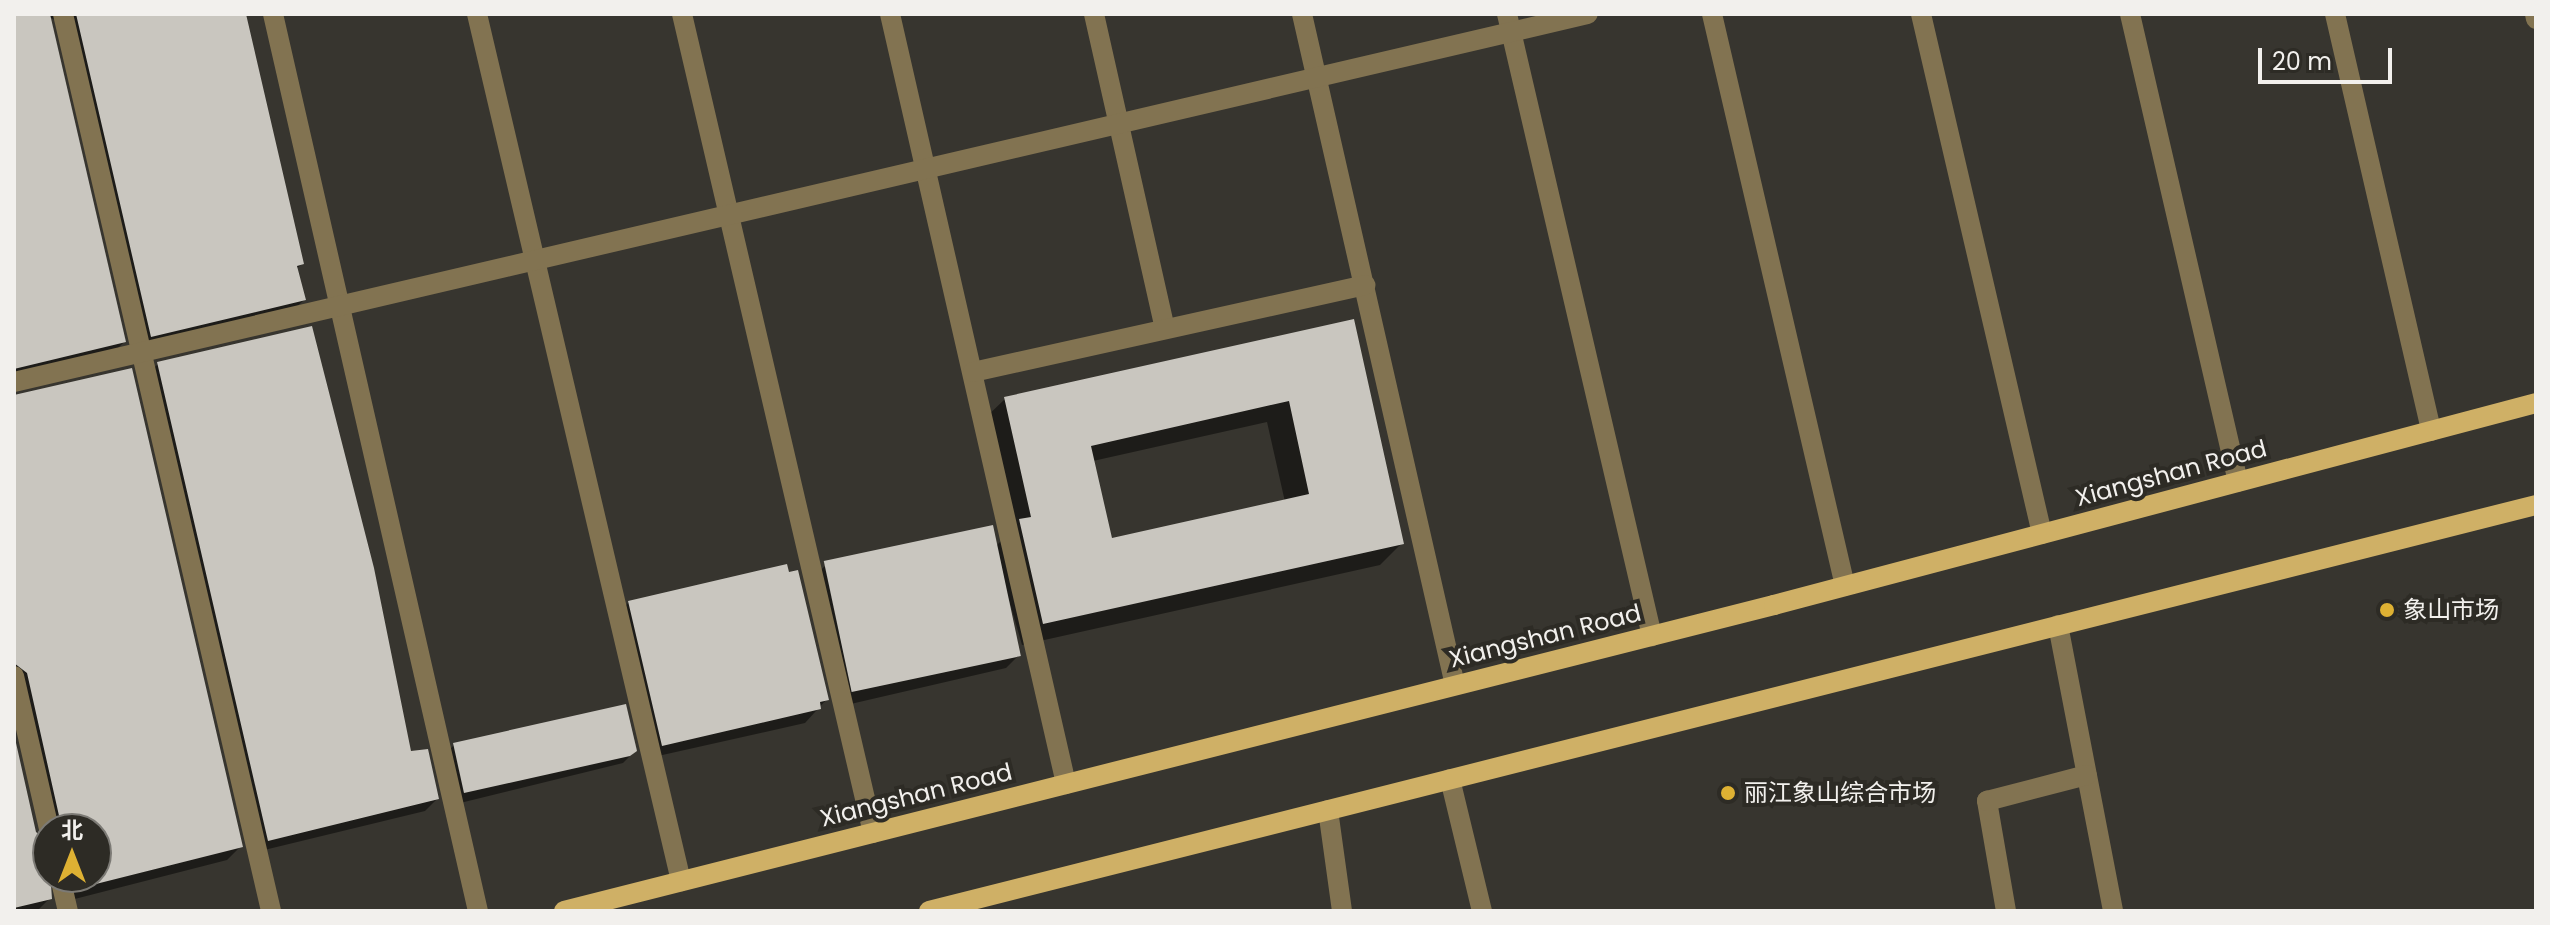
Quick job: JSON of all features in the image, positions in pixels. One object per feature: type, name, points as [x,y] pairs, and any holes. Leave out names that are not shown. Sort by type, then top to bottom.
[{"type":"main road","name":"Xiangshan Road","points":[[564,911],[1652,636],[2536,403]]},
{"type":"main road","points":[[929,911],[2536,505]]},
{"type":"street","points":[[63,14],[271,911]]},
{"type":"street","points":[[273,14],[478,911]]},
{"type":"street","points":[[477,14],[681,881]]},
{"type":"street","points":[[682,14],[873,833]]},
{"type":"street","points":[[890,14],[1066,784]]},
{"type":"street","points":[[1094,14],[1165,329]]},
{"type":"street","points":[[1302,14],[1455,685]]},
{"type":"street","points":[[14,382],[1317,78],[1510,23],[1588,14]]},
{"type":"street","points":[[1712,14],[1845,586]]},
{"type":"street","points":[[1921,14],[2042,534]]},
{"type":"street","points":[[2130,14],[2238,482]]},
{"type":"street","points":[[2335,14],[2431,431]]},
{"type":"street","points":[[1510,23],[1652,636]]},
{"type":"street","points":[[973,372],[1365,285]]},
{"type":"street","points":[[2058,625],[2113,911]]},
{"type":"street","points":[[14,676],[45,813]]},
{"type":"street","points":[[2006,911],[1987,801],[2087,775]]},
{"type":"street","points":[[1450,779],[1482,911]]},
{"type":"street","points":[[1328,810],[1342,911]]},
{"type":"building","points":[[14,14],[50,14],[126,342],[14,369]]},
{"type":"building","points":[[76,14],[246,14],[304,264],[297,266],[306,300],[151,337]]},
{"type":"building","points":[[1354,319],[1404,544],[1043,624],[1019,519],[1031,517],[1004,397]],"holes":[[[1289,401],[1309,494],[1112,538],[1091,446]]]},
{"type":"building","points":[[312,326],[374,568],[411,751],[428,749],[439,799],[268,841],[157,362]]},
{"type":"building","points":[[132,368],[243,847],[112,880],[112,813],[58,813],[27,673],[14,663],[14,395]]},
{"type":"building","points":[[993,525],[1021,656],[852,692],[824,561]]},
{"type":"building","points":[[787,564],[789,572],[798,570],[829,700],[820,702],[821,709],[662,746],[628,601]]},
{"type":"building","points":[[626,704],[637,751],[630,756],[464,793],[453,743]]},
{"type":"building","points":[[14,734],[32,814],[32,893],[52,893],[52,899],[14,908]]},
{"type":"place","name":"象山市场","points":[[2387,610]]},
{"type":"place","name":"丽江象山综合市场","points":[[1728,793]]}]
